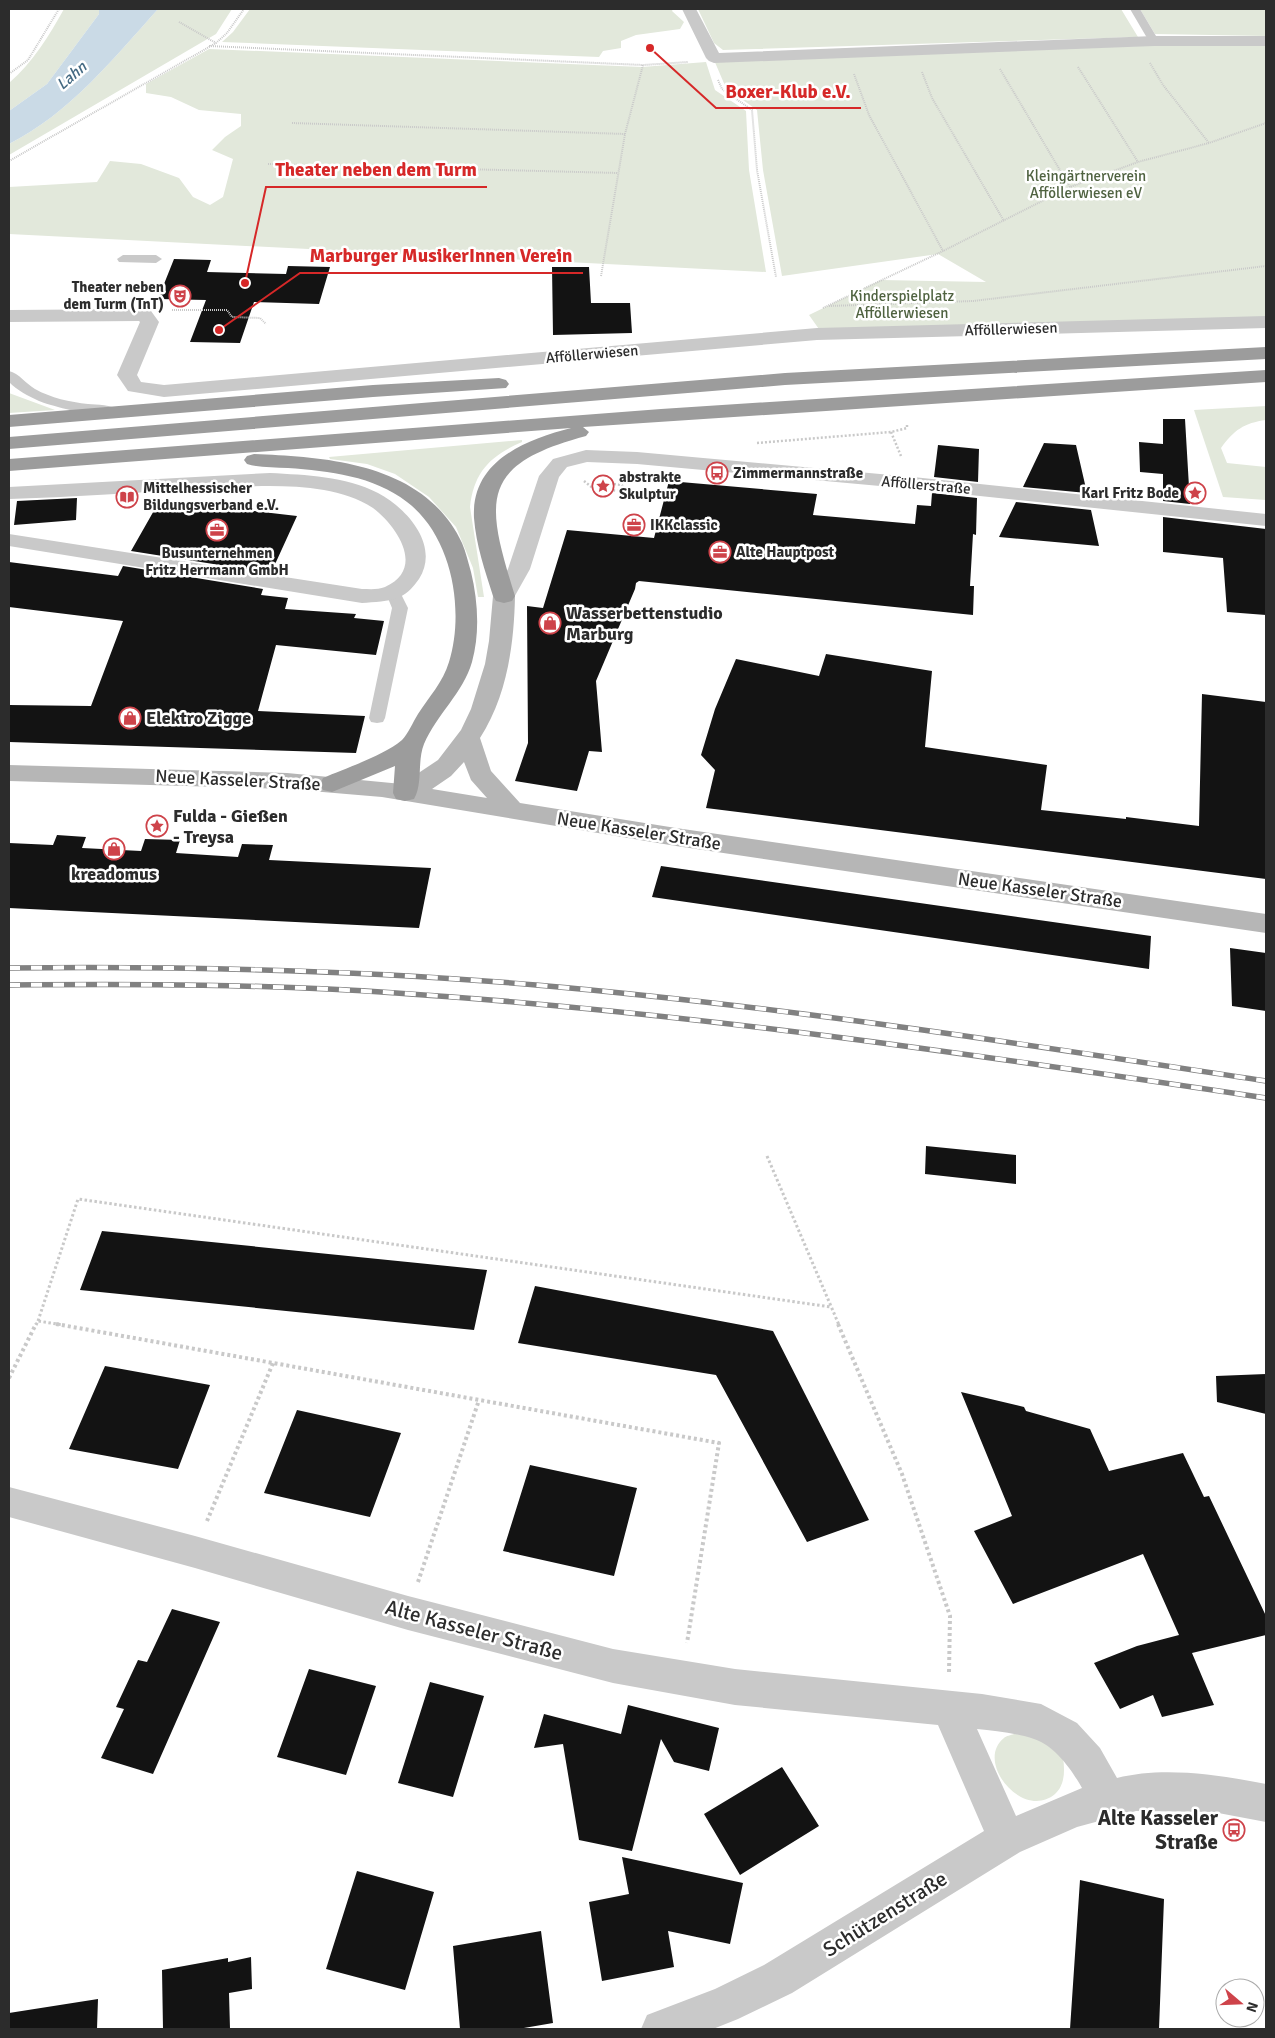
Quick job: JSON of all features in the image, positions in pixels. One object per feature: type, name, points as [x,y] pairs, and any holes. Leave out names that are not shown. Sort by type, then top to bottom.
[{"type":"highway","points":[[9,442],[785,378],[1266,352]]},
{"type":"highway","points":[[9,421],[373,391],[704,373],[785,378]]},
{"type":"highway","points":[[9,465],[661,415],[1266,376]]},
{"type":"highway","points":[[504,596],[486,526],[485,505],[489,489],[500,470],[523,453],[540,444],[569,435],[661,415]]},
{"type":"highway","points":[[140,455],[323,464],[358,471],[403,490],[421,502],[441,524],[451,542],[463,582],[465,645],[460,665],[412,744],[406,767],[405,793]]},
{"type":"highway","points":[[332,784],[381,763],[412,744]]},
{"type":"main road","points":[[405,793],[446,766],[469,739],[495,673],[501,645],[504,596]]},
{"type":"main road","points":[[469,739],[480,774],[514,812]]},
{"type":"main road","name":"Neue Kasseler Straße","points":[[9,773],[186,777],[332,784],[405,793],[514,812],[1266,924]]},
{"type":"street","points":[[689,9],[712,58],[1146,41],[1266,40]]},
{"type":"street","points":[[9,316],[144,315]]},
{"type":"street","name":"Afföllerwiesen","points":[[144,315],[150,322],[127,375],[134,387],[164,391],[817,334],[1266,322]]},
{"type":"street","name":"Afföllerstraße","points":[[504,596],[519,569],[549,476],[560,463],[586,456],[637,458],[740,469],[913,483],[1266,520]]},
{"type":"street","points":[[9,493],[270,479],[308,481],[340,486],[371,498],[391,511],[415,543],[417,561],[411,575],[393,592],[362,596],[9,540]]},
{"type":"street","name":"Alte Kasseler Straße","points":[[9,1502],[195,1552],[408,1613],[613,1666],[735,1687],[1011,1715],[1041,1722],[1064,1736],[1087,1761],[1109,1800]]},
{"type":"street","points":[[949,1709],[1007,1838]]},
{"type":"street","points":[[1109,1800],[1136,1792],[1184,1791],[1213,1793],[1266,1803]]},
{"type":"street","name":"Schützenstraße","points":[[661,2029],[724,2006],[778,1979],[1007,1838],[1074,1809],[1109,1800]]},
{"type":"lane","points":[[1135,9],[1146,41]]},
{"type":"lane","points":[[123,259],[156,259]]},
{"type":"lane","points":[[9,374],[14,380],[33,392],[58,402],[87,409],[119,412]]},
{"type":"lane","points":[[377,718],[400,608],[393,592]]},
{"type":"path","points":[[9,74],[28,60],[59,9]]},
{"type":"path","points":[[9,161],[216,43],[227,33],[244,9]]},
{"type":"path","points":[[178,22],[216,43]]},
{"type":"path","points":[[1146,41],[1163,85],[1209,143]]},
{"type":"path","points":[[1064,45],[1138,162]]},
{"type":"path","points":[[210,46],[643,65],[712,58],[722,89],[752,110],[757,170],[776,276]]},
{"type":"path","points":[[989,48],[1070,187]]},
{"type":"path","points":[[913,50],[932,98],[1004,221]]},
{"type":"path","points":[[846,53],[869,115],[943,251]]},
{"type":"path","points":[[601,276],[625,134],[643,65]]},
{"type":"path","points":[[292,123],[625,134]]},
{"type":"path","points":[[821,309],[943,251],[1070,187],[1138,162],[1209,143],[1266,123]]},
{"type":"path","points":[[268,164],[618,173]]},
{"type":"path","points":[[827,306],[973,301],[1266,266]]},
{"type":"path","points":[[144,315],[163,310],[227,310],[232,317],[260,318],[266,324]]},
{"type":"path","points":[[740,469],[738,456],[744,448],[754,443],[891,432],[907,428],[907,420]]},
{"type":"path","points":[[891,432],[901,456]]},
{"type":"path","points":[[585,481],[594,489],[665,494]]},
{"type":"path","points":[[767,1156],[902,1474],[950,1616],[949,1709]]},
{"type":"path","points":[[9,1378],[38,1321],[78,1199],[831,1307]]},
{"type":"path","points":[[38,1321],[719,1443],[682,1678]]},
{"type":"path","points":[[195,1552],[273,1363]]},
{"type":"path","points":[[408,1613],[479,1400]]},
{"type":"green space","points":[[64,9],[99,9],[99,14],[47,84],[9,111],[9,83],[40,48]]},
{"type":"green space","points":[[158,9],[232,9],[216,34],[9,155],[9,144],[31,132],[90,84]]},
{"type":"green space","points":[[250,9],[673,9],[672,11],[684,22],[680,29],[636,35],[621,41],[621,48],[603,51],[599,57],[222,42],[233,32]]},
{"type":"green space","points":[[698,9],[1121,9],[1138,37],[723,50],[714,43]]},
{"type":"green space","points":[[1140,9],[1266,9],[1266,36],[1155,34]]},
{"type":"green space","name":"Kleingärtnerverein Afföllerwiesen eV","points":[[1266,43],[1266,317],[821,332],[809,315],[881,280],[986,282],[938,254],[782,276],[763,170],[757,110],[726,88],[714,60]]},
{"type":"green space","points":[[209,49],[642,67],[706,62],[715,90],[746,111],[749,170],[766,272],[9,234],[9,187],[97,182],[110,161],[141,164],[179,178],[193,197],[210,205],[223,197],[233,159],[212,150],[225,137],[241,126],[241,114],[199,110],[171,97],[146,93],[146,84]]},
{"type":"green space","points":[[9,393],[55,410],[9,413]]},
{"type":"green space","points":[[1266,406],[1266,420],[1240,428],[1230,436],[1221,448],[1227,463],[1266,467],[1266,500],[1223,497],[1194,410]]},
{"type":"green space","points":[[522,440],[522,442],[493,459],[480,475],[472,495],[470,507],[484,597],[478,597],[473,568],[456,527],[429,497],[395,474],[367,464],[330,459],[329,457]]},
{"type":"green space","points":[[1014,1734],[1035,1735],[1063,1758],[1064,1777],[1061,1786],[1055,1794],[1042,1800],[1029,1800],[1017,1794],[1006,1785],[995,1761],[996,1748],[1004,1738]]},
{"type":"water","name":"Lahn","points":[[99,9],[158,9],[90,84],[31,132],[9,144],[9,111],[47,84],[99,14]]},
{"type":"building","points":[[174,259],[211,260],[207,272],[286,274],[288,266],[330,267],[319,304],[254,302],[240,343],[190,342],[206,300],[158,299]]},
{"type":"building","points":[[552,267],[589,267],[591,303],[630,303],[632,333],[553,335]]},
{"type":"building","points":[[1163,419],[1185,419],[1190,504],[1163,501],[1163,474],[1140,472],[1139,442],[1163,444]]},
{"type":"building","points":[[1044,443],[1076,445],[1087,493],[1023,487]]},
{"type":"building","points":[[938,445],[979,449],[978,482],[934,477]]},
{"type":"building","points":[[669,481],[817,494],[813,515],[915,524],[917,505],[931,506],[932,493],[977,498],[976,535],[973,534],[970,586],[974,586],[973,615],[639,581],[636,583],[596,681],[602,752],[589,751],[577,791],[515,781],[528,743],[527,606],[543,608],[567,530],[654,538]]},
{"type":"building","points":[[77,498],[76,520],[14,525],[17,501]]},
{"type":"building","name":"Busunternehmen Fritz Herrmann GmbH","points":[[160,500],[297,516],[271,573],[131,551]]},
{"type":"building","points":[[1016,502],[1091,510],[1099,546],[999,537]]},
{"type":"building","points":[[1163,517],[1266,529],[1266,615],[1227,612],[1223,558],[1163,552]]},
{"type":"building","points":[[9,562],[118,576],[123,566],[263,589],[261,595],[288,598],[285,609],[356,614],[354,618],[384,621],[376,655],[276,645],[258,711],[365,716],[356,753],[9,742],[9,705],[91,706],[123,621],[9,607]]},
{"type":"building","points":[[826,654],[932,671],[925,747],[1047,765],[1041,810],[1126,819],[1126,817],[1199,826],[1202,694],[1266,702],[1266,879],[706,808],[715,770],[701,755],[715,709],[736,659],[819,676]]},
{"type":"building","points":[[57,835],[86,837],[82,848],[141,851],[145,839],[180,840],[176,853],[238,857],[242,844],[273,845],[269,860],[431,868],[419,928],[9,908],[9,843],[53,845]]},
{"type":"building","points":[[661,866],[1151,936],[1149,969],[652,897]]},
{"type":"building","points":[[1230,948],[1266,953],[1266,1011],[1232,1006]]},
{"type":"building","points":[[926,1146],[1016,1155],[1016,1184],[925,1174]]},
{"type":"building","points":[[102,1231],[487,1270],[474,1330],[80,1290]]},
{"type":"building","points":[[535,1286],[773,1331],[869,1520],[807,1542],[716,1375],[518,1343]]},
{"type":"building","points":[[105,1366],[210,1385],[178,1469],[69,1449]]},
{"type":"building","points":[[1266,1374],[1266,1414],[1217,1402],[1216,1376]]},
{"type":"building","points":[[961,1392],[1024,1407],[1026,1411],[1090,1429],[1109,1471],[1183,1453],[1204,1497],[1209,1496],[1266,1616],[1266,1635],[1192,1653],[1214,1705],[1162,1717],[1153,1695],[1120,1709],[1094,1663],[1137,1646],[1179,1635],[1143,1554],[1013,1604],[974,1531],[1012,1516]]},
{"type":"building","points":[[297,1410],[401,1433],[370,1517],[264,1493]]},
{"type":"building","points":[[530,1465],[637,1488],[614,1576],[503,1551]]},
{"type":"building","points":[[172,1609],[220,1622],[153,1774],[101,1758],[124,1709],[116,1707],[138,1660],[147,1662]]},
{"type":"building","points":[[309,1669],[376,1686],[346,1775],[277,1757]]},
{"type":"building","points":[[430,1682],[484,1696],[453,1797],[398,1783]]},
{"type":"building","points":[[628,1705],[719,1728],[709,1771],[674,1762],[661,1739],[632,1851],[579,1840],[563,1744],[534,1748],[544,1714],[621,1734]]},
{"type":"building","points":[[782,1767],[819,1826],[740,1875],[704,1814]]},
{"type":"building","points":[[622,1857],[743,1883],[730,1944],[668,1931],[674,1967],[602,1981],[589,1902],[629,1894]]},
{"type":"building","points":[[357,1871],[434,1892],[405,1990],[326,1969]]},
{"type":"building","points":[[1080,1880],[1164,1899],[1159,2029],[1070,2029]]},
{"type":"building","points":[[541,1931],[553,2023],[518,2029],[460,2029],[453,1946]]},
{"type":"building","points":[[251,1957],[252,1989],[229,1993],[230,2029],[163,2029],[162,1970],[228,1958],[228,1962]]},
{"type":"building","points":[[98,1999],[97,2029],[9,2029],[9,2013]]},
{"type":"railway","points":[[9,968],[273,970],[405,976],[536,985],[810,1015],[1266,1081]]},
{"type":"railway","points":[[9,985],[251,986],[396,993],[505,1001],[614,1011],[832,1036],[1266,1098]]},
{"type":"place","name":"Boxer-Klub e.V.","points":[[650,48]]},
{"type":"place","name":"Theater neben dem Turm","points":[[245,283]]},
{"type":"place","name":"Theater neben dem Turm (TnT)","points":[[180,296]]},
{"type":"place","name":"Marburger MusikerInnen Verein","points":[[219,330]]},
{"type":"place","name":"Zimmermannstraße","points":[[717,473]]},
{"type":"place","name":"abstrakte Skulptur","points":[[603,486]]},
{"type":"place","name":"Karl Fritz Bode","points":[[1195,493]]},
{"type":"place","name":"Mittelhessischer Bildungsverband e.V.","points":[[127,497]]},
{"type":"place","name":"IKKclassic","points":[[634,525]]},
{"type":"place","name":"Busunternehmen Fritz Herrmann GmbH","points":[[217,530]]},
{"type":"place","name":"Alte Hauptpost","points":[[720,552]]},
{"type":"place","name":"Wasserbettenstudio Marburg","points":[[550,623]]},
{"type":"place","name":"Elektro Zigge","points":[[130,718]]},
{"type":"place","name":"Fulda - Gießen - Treysa","points":[[157,826]]},
{"type":"place","name":"kreadomus","points":[[114,849]]},
{"type":"place","name":"Alte Kasseler Straße","points":[[1234,1830]]},
{"type":"park label","name":"Kinderspielplatz Afföllerwiesen","points":[[902,304]]}]
